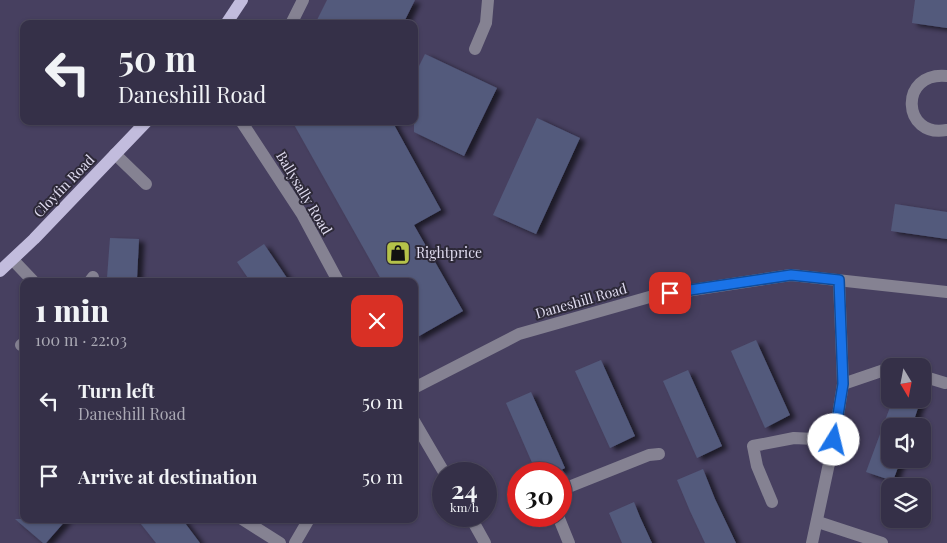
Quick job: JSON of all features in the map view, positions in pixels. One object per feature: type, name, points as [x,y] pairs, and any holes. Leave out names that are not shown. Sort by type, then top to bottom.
[{"type":"main road","points":[[229,20],[242,0]]},
{"type":"main road","name":"Cloyfin Road","points":[[0,271],[13,260],[143,125]]},
{"type":"street","points":[[293,20],[303,0]]},
{"type":"street","points":[[475,49],[486,23],[488,0]]},
{"type":"street","points":[[947,76],[938,75],[921,82],[915,89],[911,106],[914,115],[927,129],[936,132],[947,130]]},
{"type":"street","name":"Ballysally Road","points":[[244,125],[302,214],[336,278]]},
{"type":"street","points":[[115,154],[146,184]]},
{"type":"street","points":[[13,260],[30,278]]},
{"type":"street","name":"Daneshill Road","points":[[418,386],[518,334],[653,296],[791,275],[947,292]]},
{"type":"street","points":[[812,543],[834,440],[843,384],[839,280]]},
{"type":"street","points":[[843,384],[881,371]]},
{"type":"street","points":[[931,379],[945,383]]},
{"type":"street","points":[[418,428],[438,462]]},
{"type":"street","points":[[772,502],[757,466],[753,446],[794,438],[834,440]]},
{"type":"street","points":[[572,486],[649,455],[659,454]]},
{"type":"street","points":[[818,522],[882,543]]},
{"type":"street","points":[[248,523],[280,543]]},
{"type":"street","points":[[295,543],[307,523]]},
{"type":"street","points":[[476,527],[485,543]]},
{"type":"street","points":[[562,527],[568,543]]},
{"type":"building","points":[[327,0],[415,0],[405,20],[317,20]]},
{"type":"building","points":[[915,0],[947,0],[947,28],[912,23]]},
{"type":"building","points":[[425,54],[497,88],[464,156],[414,132],[414,125],[418,125],[418,68]]},
{"type":"building","points":[[537,118],[580,138],[536,234],[493,215]]},
{"type":"building","name":"Rightprice","points":[[294,125],[394,125],[441,210],[414,225],[463,311],[418,337],[418,278],[380,278]]},
{"type":"building","points":[[895,204],[947,212],[947,239],[891,231]]},
{"type":"building","points":[[110,238],[139,239],[137,278],[107,278]]},
{"type":"building","points":[[264,244],[287,278],[248,278],[237,262]]},
{"type":"building","points":[[756,340],[790,415],[765,428],[731,351]]},
{"type":"building","points":[[601,360],[635,436],[610,448],[575,371]]},
{"type":"building","points":[[688,370],[722,446],[697,458],[663,381]]},
{"type":"building","points":[[531,392],[562,462],[532,462],[506,403]]},
{"type":"building","points":[[890,408],[918,408],[915,418],[886,418]]},
{"type":"building","points":[[881,431],[881,468],[898,468],[894,478],[884,478],[866,472]]},
{"type":"building","points":[[703,469],[736,543],[705,543],[690,511],[677,480]]},
{"type":"building","points":[[634,502],[652,543],[622,543],[609,513]]},
{"type":"building","points":[[15,519],[20,519],[20,523],[64,523],[46,543],[43,543]]},
{"type":"building","points":[[140,523],[185,523],[200,543],[156,543]]},
{"type":"place","name":"Rightprice","points":[[398,253]]},
{"type":"route","points":[[670,293],[791,275],[839,280],[843,384],[834,440]]}]
